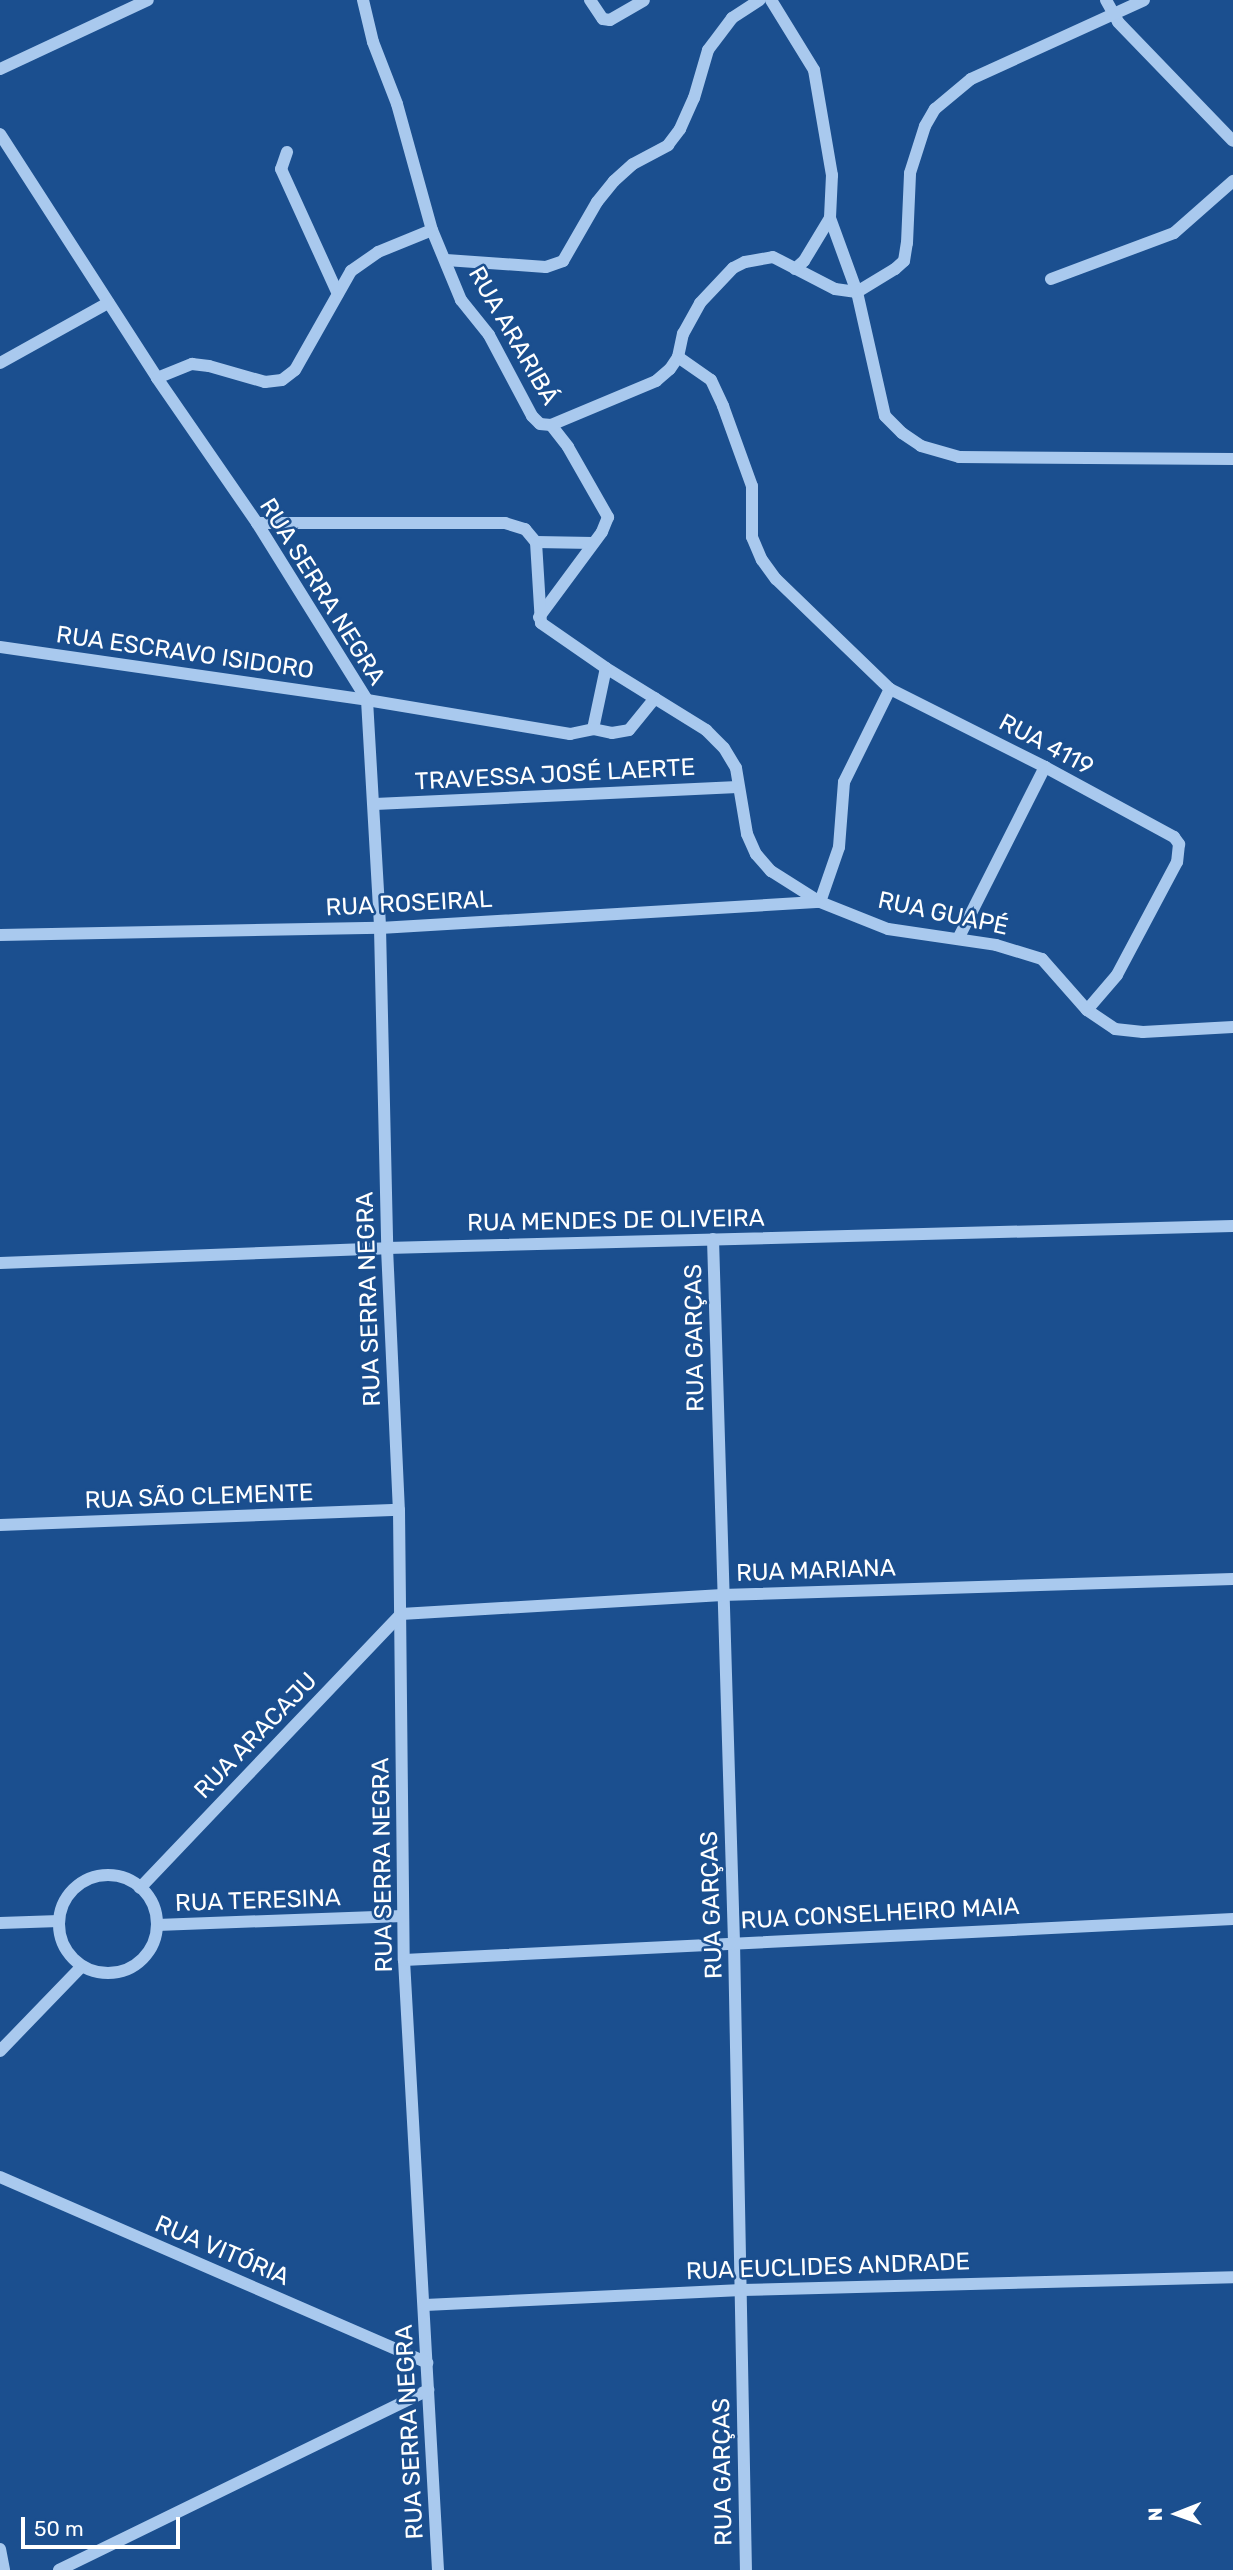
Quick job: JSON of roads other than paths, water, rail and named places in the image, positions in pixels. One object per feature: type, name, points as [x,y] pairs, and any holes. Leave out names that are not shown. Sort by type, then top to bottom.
[{"type":"street","points":[[0,69],[148,0]]},
{"type":"street","name":"RUA ARARIBÁ","points":[[363,0],[373,43],[397,104],[432,230],[461,300],[489,335],[531,416],[540,424],[551,425],[595,490],[608,517],[602,532],[539,617]]},
{"type":"street","points":[[590,0],[603,19],[610,20],[644,0]]},
{"type":"street","points":[[446,260],[546,267],[563,261],[597,202],[614,181],[633,164],[668,145],[680,129],[694,99],[708,50],[732,18],[760,0]]},
{"type":"street","points":[[771,0],[814,70],[832,175],[830,218],[857,292],[885,416],[902,433],[921,446],[959,457],[1233,459]]},
{"type":"street","points":[[1106,0],[1113,15],[1233,141]]},
{"type":"street","points":[[551,425],[656,381],[670,369],[678,357],[691,317],[733,268],[756,258],[773,257],[835,289],[857,292],[904,261],[910,173],[925,126],[935,108],[971,79],[1144,0]]},
{"type":"street","name":"RUA SERRA NEGRA","points":[[0,134],[157,378],[257,523],[367,700],[380,928],[387,1248],[399,1510],[404,1960],[438,2570]]},
{"type":"street","points":[[287,152],[281,169],[338,294]]},
{"type":"street","points":[[1051,279],[1174,233],[1233,181]]},
{"type":"street","points":[[795,269],[804,261],[830,218]]},
{"type":"street","points":[[157,378],[192,364],[265,382],[282,380],[295,370],[351,271],[378,252],[432,230]]},
{"type":"street","points":[[0,363],[108,303]]},
{"type":"street","name":"RUA 4119","points":[[678,357],[711,380],[733,430],[752,486],[752,537],[762,560],[776,579],[890,689],[1045,767],[1174,837],[1179,844],[1177,862],[1116,975],[1087,1010]]},
{"type":"street","points":[[257,523],[505,523],[525,529],[536,542],[539,617]]},
{"type":"street","points":[[536,542],[593,542]]},
{"type":"street","name":"RUA GUAPÉ","points":[[539,617],[545,628],[706,730],[724,748],[736,768],[747,834],[756,854],[771,870],[820,902],[888,929],[996,945],[1042,959],[1087,1010],[1115,1029],[1143,1032],[1233,1027]]},
{"type":"street","name":"RUA ESCRAVO ISIDORO","points":[[0,647],[367,700],[570,734],[593,729],[612,733],[629,730],[655,698]]},
{"type":"street","points":[[593,729],[606,668]]},
{"type":"street","points":[[820,902],[839,847],[844,782],[890,689]]},
{"type":"street","points":[[958,940],[1045,767]]},
{"type":"street","name":"TRAVESSA JOSÉ LAERTE","points":[[375,804],[738,787]]},
{"type":"street","name":"RUA ROSEIRAL","points":[[0,935],[380,928],[820,902]]},
{"type":"street","name":"RUA MENDES DE OLIVEIRA","points":[[0,1263],[387,1248],[1233,1226]]},
{"type":"street","name":"RUA GARÇAS","points":[[713,1239],[734,1942],[746,2570]]},
{"type":"street","name":"RUA SÃO CLEMENTE","points":[[0,1525],[399,1510]]},
{"type":"street","name":"RUA MARIANA","points":[[401,1614],[722,1595],[1233,1579]]},
{"type":"street","name":"RUA ARACAJU","points":[[140,1888],[401,1614]]},
{"type":"street","points":[[112,1875],[127,1879],[140,1888],[150,1898],[157,1925],[148,1953],[131,1967],[110,1974],[82,1966],[64,1947],[59,1921],[70,1892],[82,1882],[96,1876],[112,1875]]},
{"type":"street","name":"RUA TERESINA","points":[[157,1925],[403,1916]]},
{"type":"street","name":"RUA CONSELHEIRO MAIA","points":[[404,1960],[1233,1919]]},
{"type":"street","points":[[0,1923],[59,1921]]},
{"type":"street","points":[[0,2052],[82,1966]]},
{"type":"street","name":"RUA VITÓRIA","points":[[0,2177],[426,2362]]},
{"type":"street","name":"RUA EUCLIDES ANDRADE","points":[[425,2305],[741,2290],[1233,2277]]},
{"type":"street","points":[[59,2570],[428,2390]]},
{"type":"street","points":[[0,2549],[4,2570]]}]
